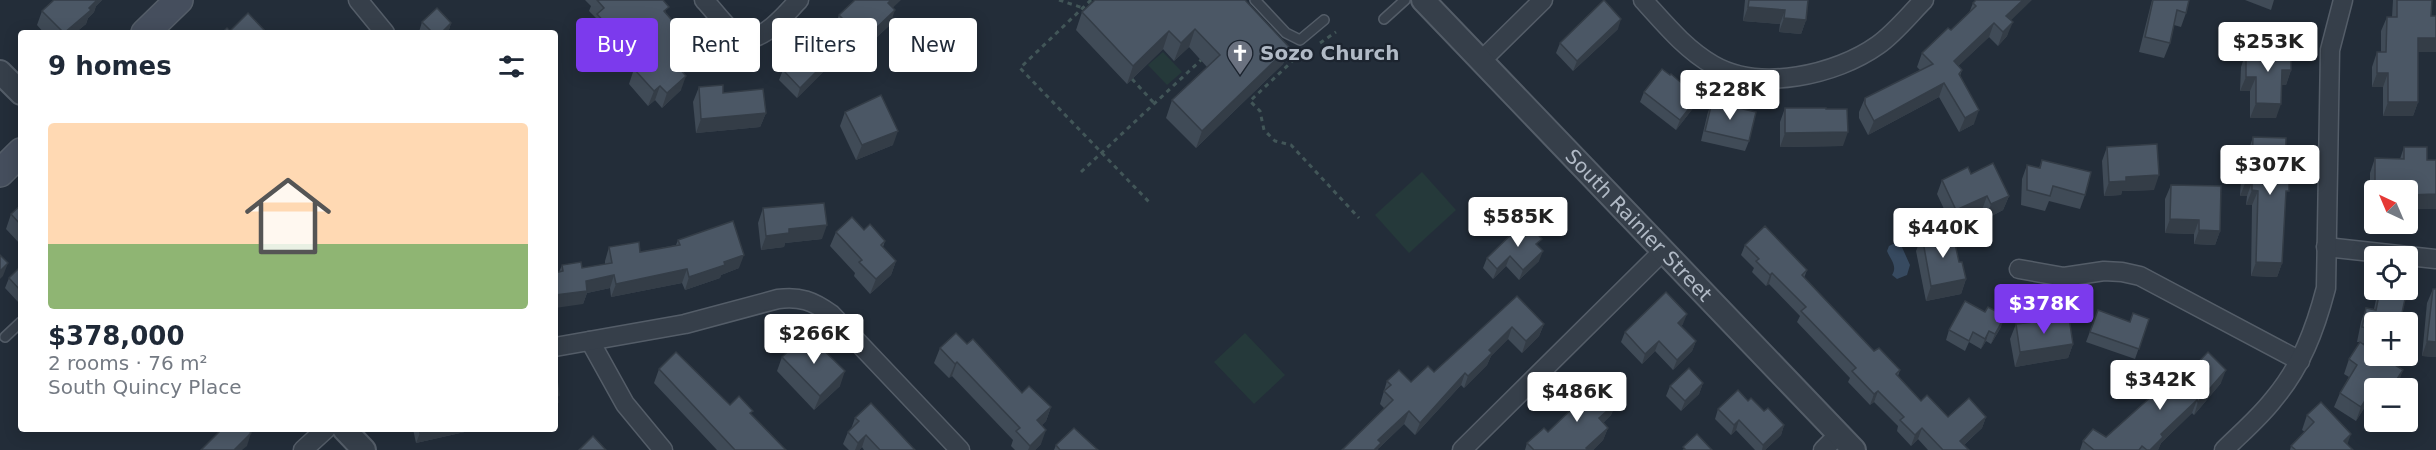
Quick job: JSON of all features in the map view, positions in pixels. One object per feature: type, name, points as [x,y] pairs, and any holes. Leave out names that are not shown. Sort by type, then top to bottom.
[{"type":"main road","points":[[148,30],[179,0]]},
{"type":"main road","points":[[0,173],[18,155]]},
{"type":"street","points":[[358,0],[383,30]]},
{"type":"street","points":[[704,0],[737,35],[752,38],[767,31],[799,0]]},
{"type":"street","name":"South Rainier Street","points":[[1423,0],[1846,442]]},
{"type":"street","points":[[1481,61],[1544,0]]},
{"type":"street","points":[[1642,0],[1691,51],[1713,66],[1733,75],[1783,79],[1826,69],[1859,56],[1880,44],[1924,0]]},
{"type":"street","points":[[2224,450],[2272,402],[2300,361],[2317,323],[2326,288],[2330,50],[2343,0]]},
{"type":"street","points":[[0,72],[18,90]]},
{"type":"street","points":[[2326,247],[2436,259]]},
{"type":"street","points":[[1462,450],[1664,251]]},
{"type":"street","points":[[2019,269],[2064,277],[2104,271],[2140,276],[2300,361]]},
{"type":"street","points":[[558,346],[685,324],[778,299],[793,297],[806,299],[831,314],[960,450]]},
{"type":"street","points":[[590,341],[625,404],[663,450]]},
{"type":"street","points":[[303,450],[323,432]]},
{"type":"street","points":[[347,432],[364,450]]},
{"type":"street","points":[[1823,450],[1846,442]]},
{"type":"lane","points":[[1255,0],[1286,33],[1300,40],[1324,20]]},
{"type":"lane","points":[[1384,19],[1405,0]]},
{"type":"lane","points":[[5,338],[18,325]]},
{"type":"path","points":[[1059,0],[1083,8]]},
{"type":"path","points":[[1091,0],[1020,68],[1150,204]]},
{"type":"path","points":[[1302,51],[1250,101],[1260,111],[1264,130],[1275,141],[1291,145],[1359,218]]},
{"type":"path","points":[[1082,172],[1201,60]]},
{"type":"path","points":[[1131,79],[1154,103]]},
{"type":"green space","points":[[1163,52],[1182,72],[1167,85],[1148,65]]},
{"type":"green space","points":[[1422,172],[1456,210],[1409,253],[1375,215]]},
{"type":"green space","points":[[1245,333],[1285,375],[1254,404],[1214,362]]},
{"type":"water","points":[[1895,243],[1901,245],[1910,265],[1907,275],[1897,279],[1892,275],[1894,266],[1887,251],[1889,246]]},
{"type":"building","points":[[54,0],[97,0],[89,8],[91,10],[68,30],[61,30],[42,11]]},
{"type":"building","points":[[597,0],[663,0],[669,7],[664,11],[670,18],[670,72],[682,72],[686,76],[667,93],[660,86],[654,91],[637,72],[658,72],[658,18],[601,18],[597,14],[604,8]]},
{"type":"building","points":[[855,0],[891,0],[888,3],[895,10],[877,27],[877,18],[842,18],[839,15]]},
{"type":"building","name":"Sozo Church","points":[[1095,0],[1245,0],[1289,47],[1202,131],[1172,100],[1220,55],[1195,29],[1181,43],[1169,31],[1133,66],[1082,12]]},
{"type":"building","points":[[1604,0],[1621,19],[1577,61],[1560,43]]},
{"type":"building","points":[[1749,0],[1808,0],[1806,20],[1784,18],[1785,10],[1748,7]]},
{"type":"building","points":[[1976,0],[2023,0],[2006,16],[2013,22],[2003,32],[1994,23],[1954,61],[1962,70],[1959,74],[1979,110],[1965,118],[1944,83],[1874,121],[1865,104],[1865,98],[1933,64],[1922,53],[1976,6],[1973,3]]},
{"type":"building","points":[[2153,0],[2189,0],[2186,13],[2177,10],[2170,43],[2145,37]]},
{"type":"building","points":[[2397,0],[2432,0],[2431,16],[2436,16],[2436,38],[2418,38],[2418,102],[2388,102],[2388,73],[2377,73],[2377,52],[2386,52],[2387,17],[2397,17]]},
{"type":"building","points":[[437,8],[451,23],[444,30],[430,30],[422,22]]},
{"type":"building","points":[[248,13],[264,30],[231,30]]},
{"type":"building","points":[[2256,50],[2291,50],[2291,70],[2282,70],[2281,104],[2256,103],[2256,77],[2246,77],[2246,52],[2256,52]]},
{"type":"building","points":[[1662,69],[1698,97],[1680,120],[1644,92]]},
{"type":"building","points":[[785,72],[816,72],[800,88]]},
{"type":"building","points":[[723,85],[723,93],[763,89],[766,113],[701,119],[699,87]]},
{"type":"building","points":[[881,95],[898,131],[862,145],[845,112]]},
{"type":"building","points":[[1712,102],[1756,112],[1749,141],[1705,131]]},
{"type":"building","points":[[1785,108],[1847,109],[1848,132],[1785,133]]},
{"type":"building","points":[[2253,137],[2286,138],[2285,170],[2289,170],[2289,191],[2286,191],[2282,263],[2256,262],[2258,191],[2252,190],[2252,182],[2246,181],[2246,165],[2252,165]]},
{"type":"building","points":[[2157,144],[2159,175],[2126,177],[2126,181],[2109,182],[2107,147]]},
{"type":"building","points":[[2404,147],[2427,147],[2427,160],[2436,160],[2436,194],[2418,195],[2418,180],[2375,180],[2375,158],[2404,159]]},
{"type":"building","points":[[2042,160],[2091,172],[2085,195],[2053,186],[2050,196],[2027,190],[2027,165],[2040,168]]},
{"type":"building","points":[[1993,163],[2009,196],[1991,204],[1987,196],[1956,210],[1942,180],[1968,167],[1971,174]]},
{"type":"building","points":[[2171,185],[2221,186],[2220,231],[2199,230],[2199,220],[2170,219]]},
{"type":"building","points":[[824,203],[827,225],[789,229],[789,233],[766,236],[763,208]]},
{"type":"building","points":[[18,208],[18,222],[11,214]]},
{"type":"building","points":[[852,217],[864,230],[870,224],[885,241],[881,245],[896,261],[876,279],[859,262],[862,260],[836,232]]},
{"type":"building","points":[[733,221],[744,255],[724,262],[725,265],[689,277],[687,269],[616,284],[614,275],[586,281],[587,291],[558,295],[558,272],[563,271],[562,265],[581,262],[582,268],[612,263],[609,247],[639,242],[640,252],[680,245],[678,240]]},
{"type":"building","points":[[1525,221],[1542,239],[1536,244],[1543,251],[1523,270],[1510,256],[1497,269],[1487,258]]},
{"type":"building","points":[[1765,226],[1807,270],[1802,275],[1874,351],[1879,348],[1900,370],[1896,374],[1921,401],[1927,395],[1948,417],[1969,398],[1986,417],[1960,441],[1969,450],[1943,450],[1922,428],[1915,435],[1900,420],[1904,417],[1878,391],[1874,394],[1852,371],[1856,368],[1801,311],[1806,307],[1772,273],[1770,275],[1756,261],[1759,259],[1745,245]]},
{"type":"building","points":[[1952,230],[1959,262],[1962,262],[1966,279],[1931,286],[1922,236]]},
{"type":"building","points":[[0,255],[8,263],[0,271]]},
{"type":"building","points":[[18,269],[18,288],[9,278]]},
{"type":"building","points":[[2433,289],[2436,289],[2436,342],[2427,341]]},
{"type":"building","points":[[1666,292],[1687,314],[1678,323],[1696,341],[1677,360],[1659,341],[1645,354],[1625,332]]},
{"type":"building","points":[[1517,296],[1544,324],[1526,341],[1512,327],[1489,350],[1492,353],[1468,376],[1465,373],[1420,423],[1409,411],[1378,440],[1381,443],[1374,450],[1342,450],[1393,400],[1384,391],[1391,385],[1387,381],[1399,370],[1411,382],[1428,366],[1434,372]]},
{"type":"building","points":[[2378,300],[2405,300],[2402,312],[2365,312],[2366,308],[2376,310]]},
{"type":"building","points":[[1965,301],[1985,312],[1988,307],[2005,316],[1995,334],[1989,331],[1985,339],[1973,332],[1969,341],[1949,330]]},
{"type":"building","points":[[2098,310],[2130,322],[2133,313],[2149,319],[2139,349],[2090,332]]},
{"type":"building","points":[[2069,318],[2073,344],[2020,352],[2016,324]]},
{"type":"building","points":[[956,333],[967,344],[973,339],[1022,393],[1029,386],[1051,407],[1037,420],[1046,430],[1030,446],[1016,431],[1020,428],[957,362],[955,364],[940,348]]},
{"type":"building","points":[[807,334],[845,371],[820,396],[782,357]]},
{"type":"building","points":[[2360,342],[2364,345],[2364,366],[2397,366],[2403,370],[2398,378],[2364,378],[2364,402],[2361,407],[2340,393],[2357,365],[2349,359]]},
{"type":"building","points":[[676,352],[730,405],[739,396],[753,411],[750,413],[786,450],[735,450],[659,369]]},
{"type":"building","points":[[2208,352],[2226,370],[2198,402],[2197,400],[2161,434],[2163,437],[2150,450],[2142,446],[2139,450],[2094,450],[2083,441],[2093,429],[2106,437],[2162,387],[2168,394]]},
{"type":"building","points":[[1689,368],[1703,383],[1685,401],[1670,386]]},
{"type":"building","points":[[1594,380],[1616,403],[1599,418],[1608,428],[1586,448],[1588,450],[1534,450],[1527,443],[1544,428],[1548,432],[1580,401],[1576,397]]},
{"type":"building","points":[[1738,390],[1748,401],[1751,398],[1764,411],[1768,408],[1784,425],[1763,445],[1739,420],[1734,425],[1718,409]]},
{"type":"building","points":[[2321,402],[2351,434],[2344,441],[2353,450],[2296,450],[2291,446],[2314,422],[2307,415]]},
{"type":"building","points":[[871,403],[915,450],[880,450],[866,435],[858,443],[848,432],[859,421],[855,418]]},
{"type":"building","points":[[1074,428],[1098,450],[1060,450],[1056,445]]},
{"type":"building","points":[[219,432],[251,433],[234,450],[201,450]]},
{"type":"building","points":[[1697,434],[1712,450],[1683,450],[1685,449],[1683,447]]},
{"type":"building","points":[[593,436],[606,450],[579,450]]},
{"type":"place","name":"Sozo Church","points":[[1240,76]]}]
